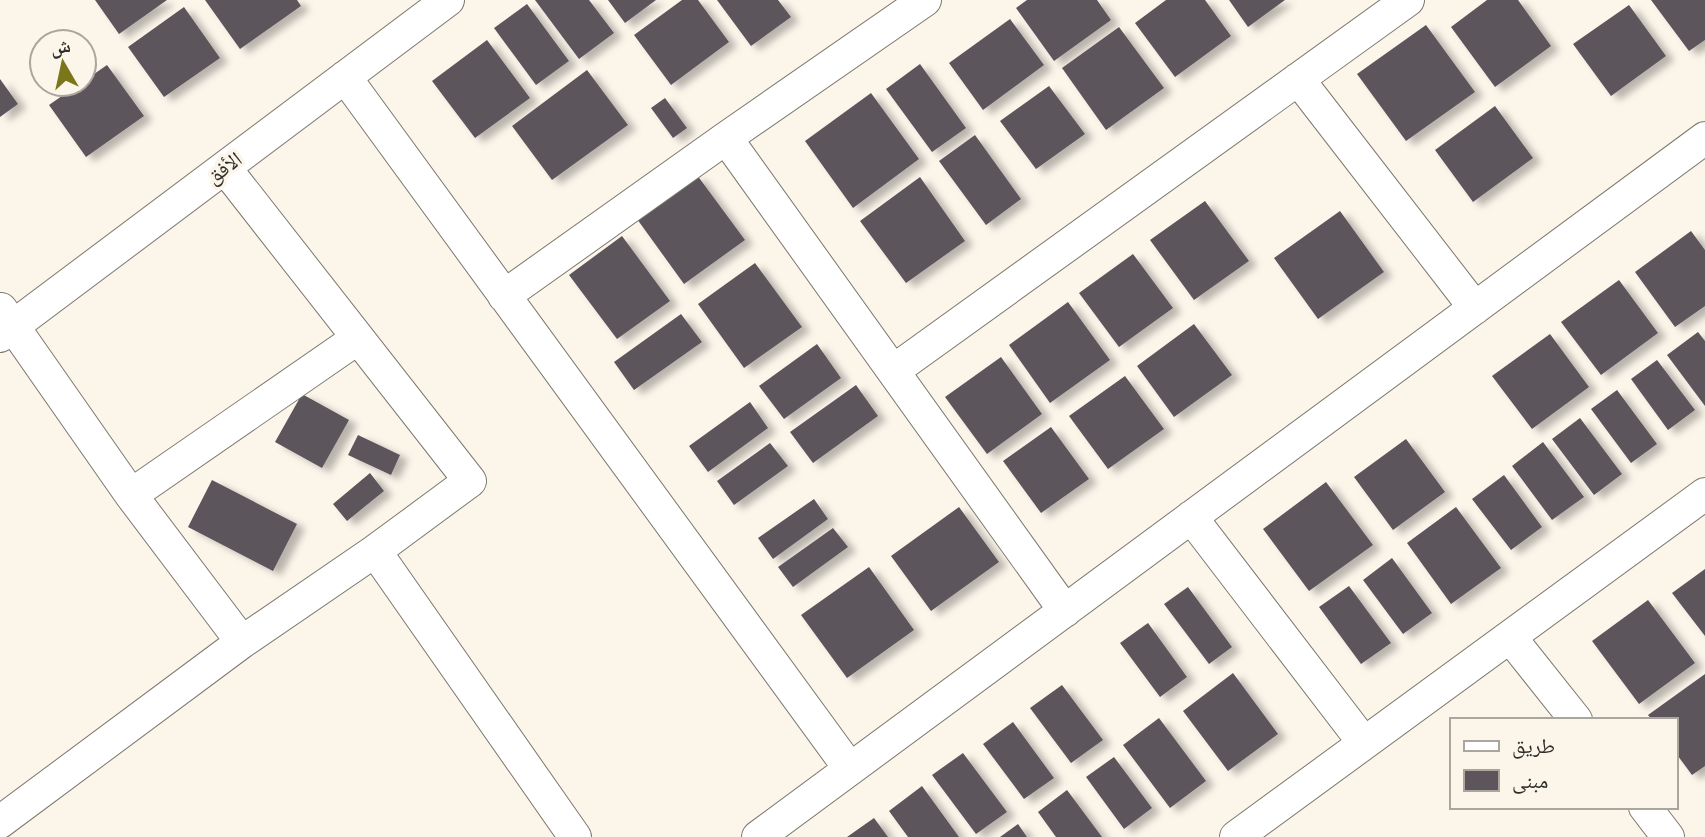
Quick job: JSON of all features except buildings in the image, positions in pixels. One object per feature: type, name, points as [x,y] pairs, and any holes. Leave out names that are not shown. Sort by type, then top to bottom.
[{"type":"street","name":"الأفق","points":[[4,323],[225,168],[448,0]]},
{"type":"street","points":[[504,296],[926,0]]},
{"type":"street","points":[[893,371],[1408,0]]},
{"type":"street","points":[[345,77],[850,769]]},
{"type":"street","points":[[1298,79],[1475,308]]},
{"type":"street","points":[[726,138],[1065,611]]},
{"type":"street","points":[[758,837],[1705,138]]},
{"type":"street","points":[[0,822],[242,642],[375,551],[470,481],[225,168]]},
{"type":"street","points":[[4,323],[242,642]]},
{"type":"street","points":[[131,495],[358,338]]},
{"type":"street","points":[[1236,837],[1705,494]]},
{"type":"street","points":[[1191,517],[1364,743]]},
{"type":"street","points":[[375,551],[575,837]]},
{"type":"street","points":[[1510,636],[1574,718]]},
{"type":"street","points":[[1647,809],[1668,837]]}]
